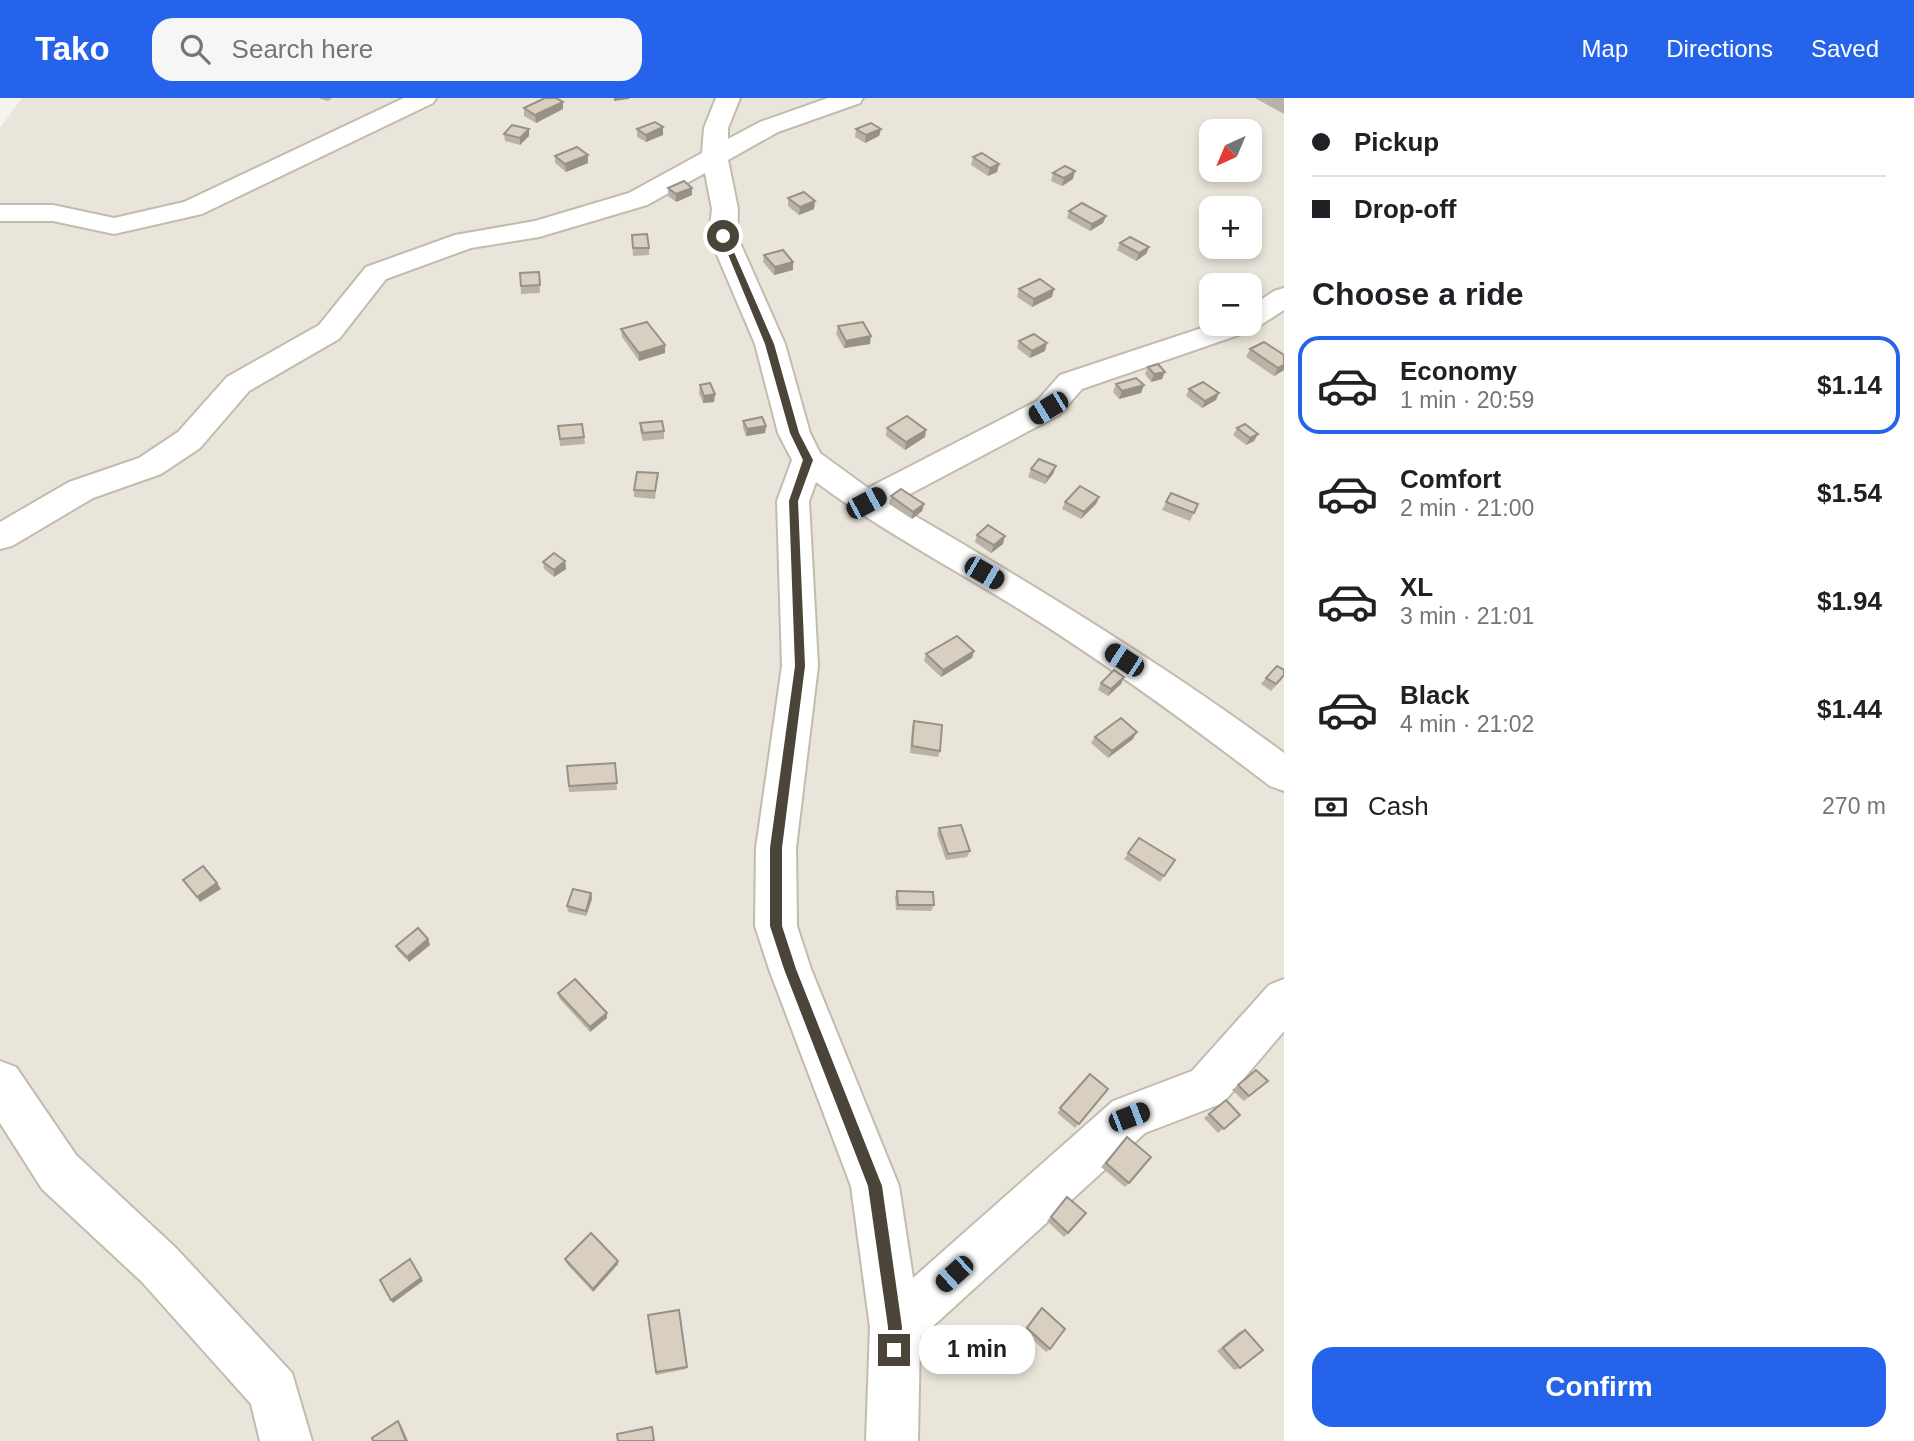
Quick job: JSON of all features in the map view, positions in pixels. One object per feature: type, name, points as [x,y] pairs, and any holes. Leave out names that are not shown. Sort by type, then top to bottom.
[{"type":"street","points":[[0,213],[53,213],[114,226],[193,208],[424,98]]},
{"type":"street","points":[[728,98],[716,128],[715,158],[725,209],[723,236],[770,344],[794,433],[808,460],[866,503],[1032,600],[1194,706],[1284,775]]},
{"type":"street","points":[[0,537],[81,490],[150,466],[190,440],[238,384],[329,332],[376,272],[465,241],[539,229],[638,199],[769,127],[851,98]]},
{"type":"street","points":[[1262,312],[1284,297]]},
{"type":"street","points":[[866,503],[1048,408],[1070,382],[1206,336]]},
{"type":"street","points":[[808,460],[793,501],[800,666],[776,848],[776,926],[790,969],[875,1186],[895,1327],[892,1441]]},
{"type":"street","points":[[895,1327],[1129,1117],[1207,1087],[1284,999]]},
{"type":"street","points":[[0,1083],[59,1172],[159,1265],[274,1391],[286,1441]]},
{"type":"shaded area","points":[[22,98],[1284,98],[1284,1441],[0,1441],[0,128]]},
{"type":"building","points":[[545,98],[556,98],[563,102],[535,115],[524,108]]},
{"type":"building","points":[[655,122],[663,127],[646,135],[637,129]]},
{"type":"building","points":[[871,123],[881,129],[866,135],[856,129]]},
{"type":"building","points":[[512,125],[529,129],[520,138],[504,134]]},
{"type":"building","points":[[577,147],[588,155],[565,164],[555,156]]},
{"type":"building","points":[[982,153],[999,164],[990,168],[973,157]]},
{"type":"building","points":[[1065,166],[1075,171],[1064,178],[1053,173]]},
{"type":"building","points":[[684,181],[692,188],[676,194],[668,188]]},
{"type":"building","points":[[804,192],[815,201],[800,207],[788,198]]},
{"type":"building","points":[[1082,203],[1106,216],[1092,224],[1069,211]]},
{"type":"building","points":[[647,234],[649,248],[633,248],[632,235]]},
{"type":"building","points":[[1130,237],[1149,247],[1139,253],[1120,243]]},
{"type":"building","points":[[783,250],[793,262],[775,267],[764,255]]},
{"type":"building","points":[[539,272],[540,285],[521,286],[520,273]]},
{"type":"building","points":[[1040,279],[1054,289],[1034,299],[1019,289]]},
{"type":"building","points":[[647,322],[665,345],[639,353],[621,329]]},
{"type":"building","points":[[863,322],[871,336],[846,341],[838,326]]},
{"type":"building","points":[[1034,334],[1047,343],[1032,351],[1019,341]]},
{"type":"building","points":[[1264,342],[1284,355],[1284,365],[1278,368],[1250,349]]},
{"type":"building","points":[[1158,364],[1165,372],[1154,374],[1148,367]]},
{"type":"building","points":[[1136,378],[1144,385],[1122,391],[1116,384]]},
{"type":"building","points":[[1203,382],[1219,393],[1205,401],[1189,389]]},
{"type":"building","points":[[710,383],[715,394],[704,396],[700,385]]},
{"type":"building","points":[[907,416],[926,430],[906,442],[887,428]]},
{"type":"building","points":[[762,417],[766,426],[747,429],[743,421]]},
{"type":"building","points":[[662,421],[664,431],[643,433],[640,423]]},
{"type":"building","points":[[582,424],[584,437],[560,439],[558,426]]},
{"type":"building","points":[[1245,424],[1258,434],[1250,438],[1237,428]]},
{"type":"building","points":[[1039,459],[1056,466],[1048,477],[1031,469]]},
{"type":"building","points":[[637,472],[658,473],[655,491],[634,490]]},
{"type":"building","points":[[1080,486],[1099,497],[1084,512],[1065,502]]},
{"type":"building","points":[[901,489],[924,504],[913,512],[891,496]]},
{"type":"building","points":[[1171,493],[1198,504],[1194,513],[1166,502]]},
{"type":"building","points":[[988,525],[1005,536],[994,545],[977,535]]},
{"type":"building","points":[[554,553],[565,561],[554,570],[543,562]]},
{"type":"building","points":[[957,636],[974,651],[943,670],[926,654]]},
{"type":"building","points":[[1277,666],[1284,670],[1284,675],[1276,684],[1266,678]]},
{"type":"building","points":[[1114,670],[1124,677],[1111,689],[1101,683]]},
{"type":"building","points":[[1121,718],[1137,732],[1112,751],[1095,737]]},
{"type":"building","points":[[914,721],[942,725],[940,751],[912,746]]},
{"type":"building","points":[[615,763],[617,783],[569,786],[567,766]]},
{"type":"building","points":[[961,825],[970,851],[948,854],[939,828]]},
{"type":"building","points":[[1139,838],[1175,860],[1164,876],[1128,853]]},
{"type":"building","points":[[203,866],[217,883],[197,897],[183,880]]},
{"type":"building","points":[[573,889],[591,893],[586,911],[567,906]]},
{"type":"building","points":[[897,891],[933,892],[934,905],[898,905]]},
{"type":"building","points":[[418,928],[428,939],[407,957],[396,946]]},
{"type":"building","points":[[575,979],[607,1013],[590,1027],[558,993]]},
{"type":"building","points":[[1256,1070],[1268,1081],[1249,1096],[1238,1085]]},
{"type":"building","points":[[1090,1074],[1108,1089],[1079,1124],[1060,1108]]},
{"type":"building","points":[[1226,1100],[1240,1115],[1224,1129],[1209,1114]]},
{"type":"building","points":[[1127,1137],[1151,1157],[1129,1183],[1106,1163]]},
{"type":"building","points":[[1067,1197],[1086,1213],[1068,1233],[1051,1217]]},
{"type":"building","points":[[591,1233],[618,1261],[593,1289],[565,1259]]},
{"type":"building","points":[[410,1259],[421,1278],[391,1300],[380,1280]]},
{"type":"building","points":[[1042,1308],[1065,1329],[1050,1349],[1027,1328]]},
{"type":"building","points":[[679,1310],[687,1367],[656,1372],[648,1315]]},
{"type":"building","points":[[1245,1330],[1263,1350],[1240,1368],[1223,1348]]},
{"type":"building","points":[[398,1421],[406,1441],[373,1441],[372,1438]]},
{"type":"building","points":[[652,1427],[654,1441],[618,1441],[617,1434]]},
{"type":"route","points":[[723,236],[752,309],[770,344],[794,433],[808,460],[793,501],[800,666],[776,848],[776,926],[790,969],[875,1186],[895,1327],[894,1350]]}]
